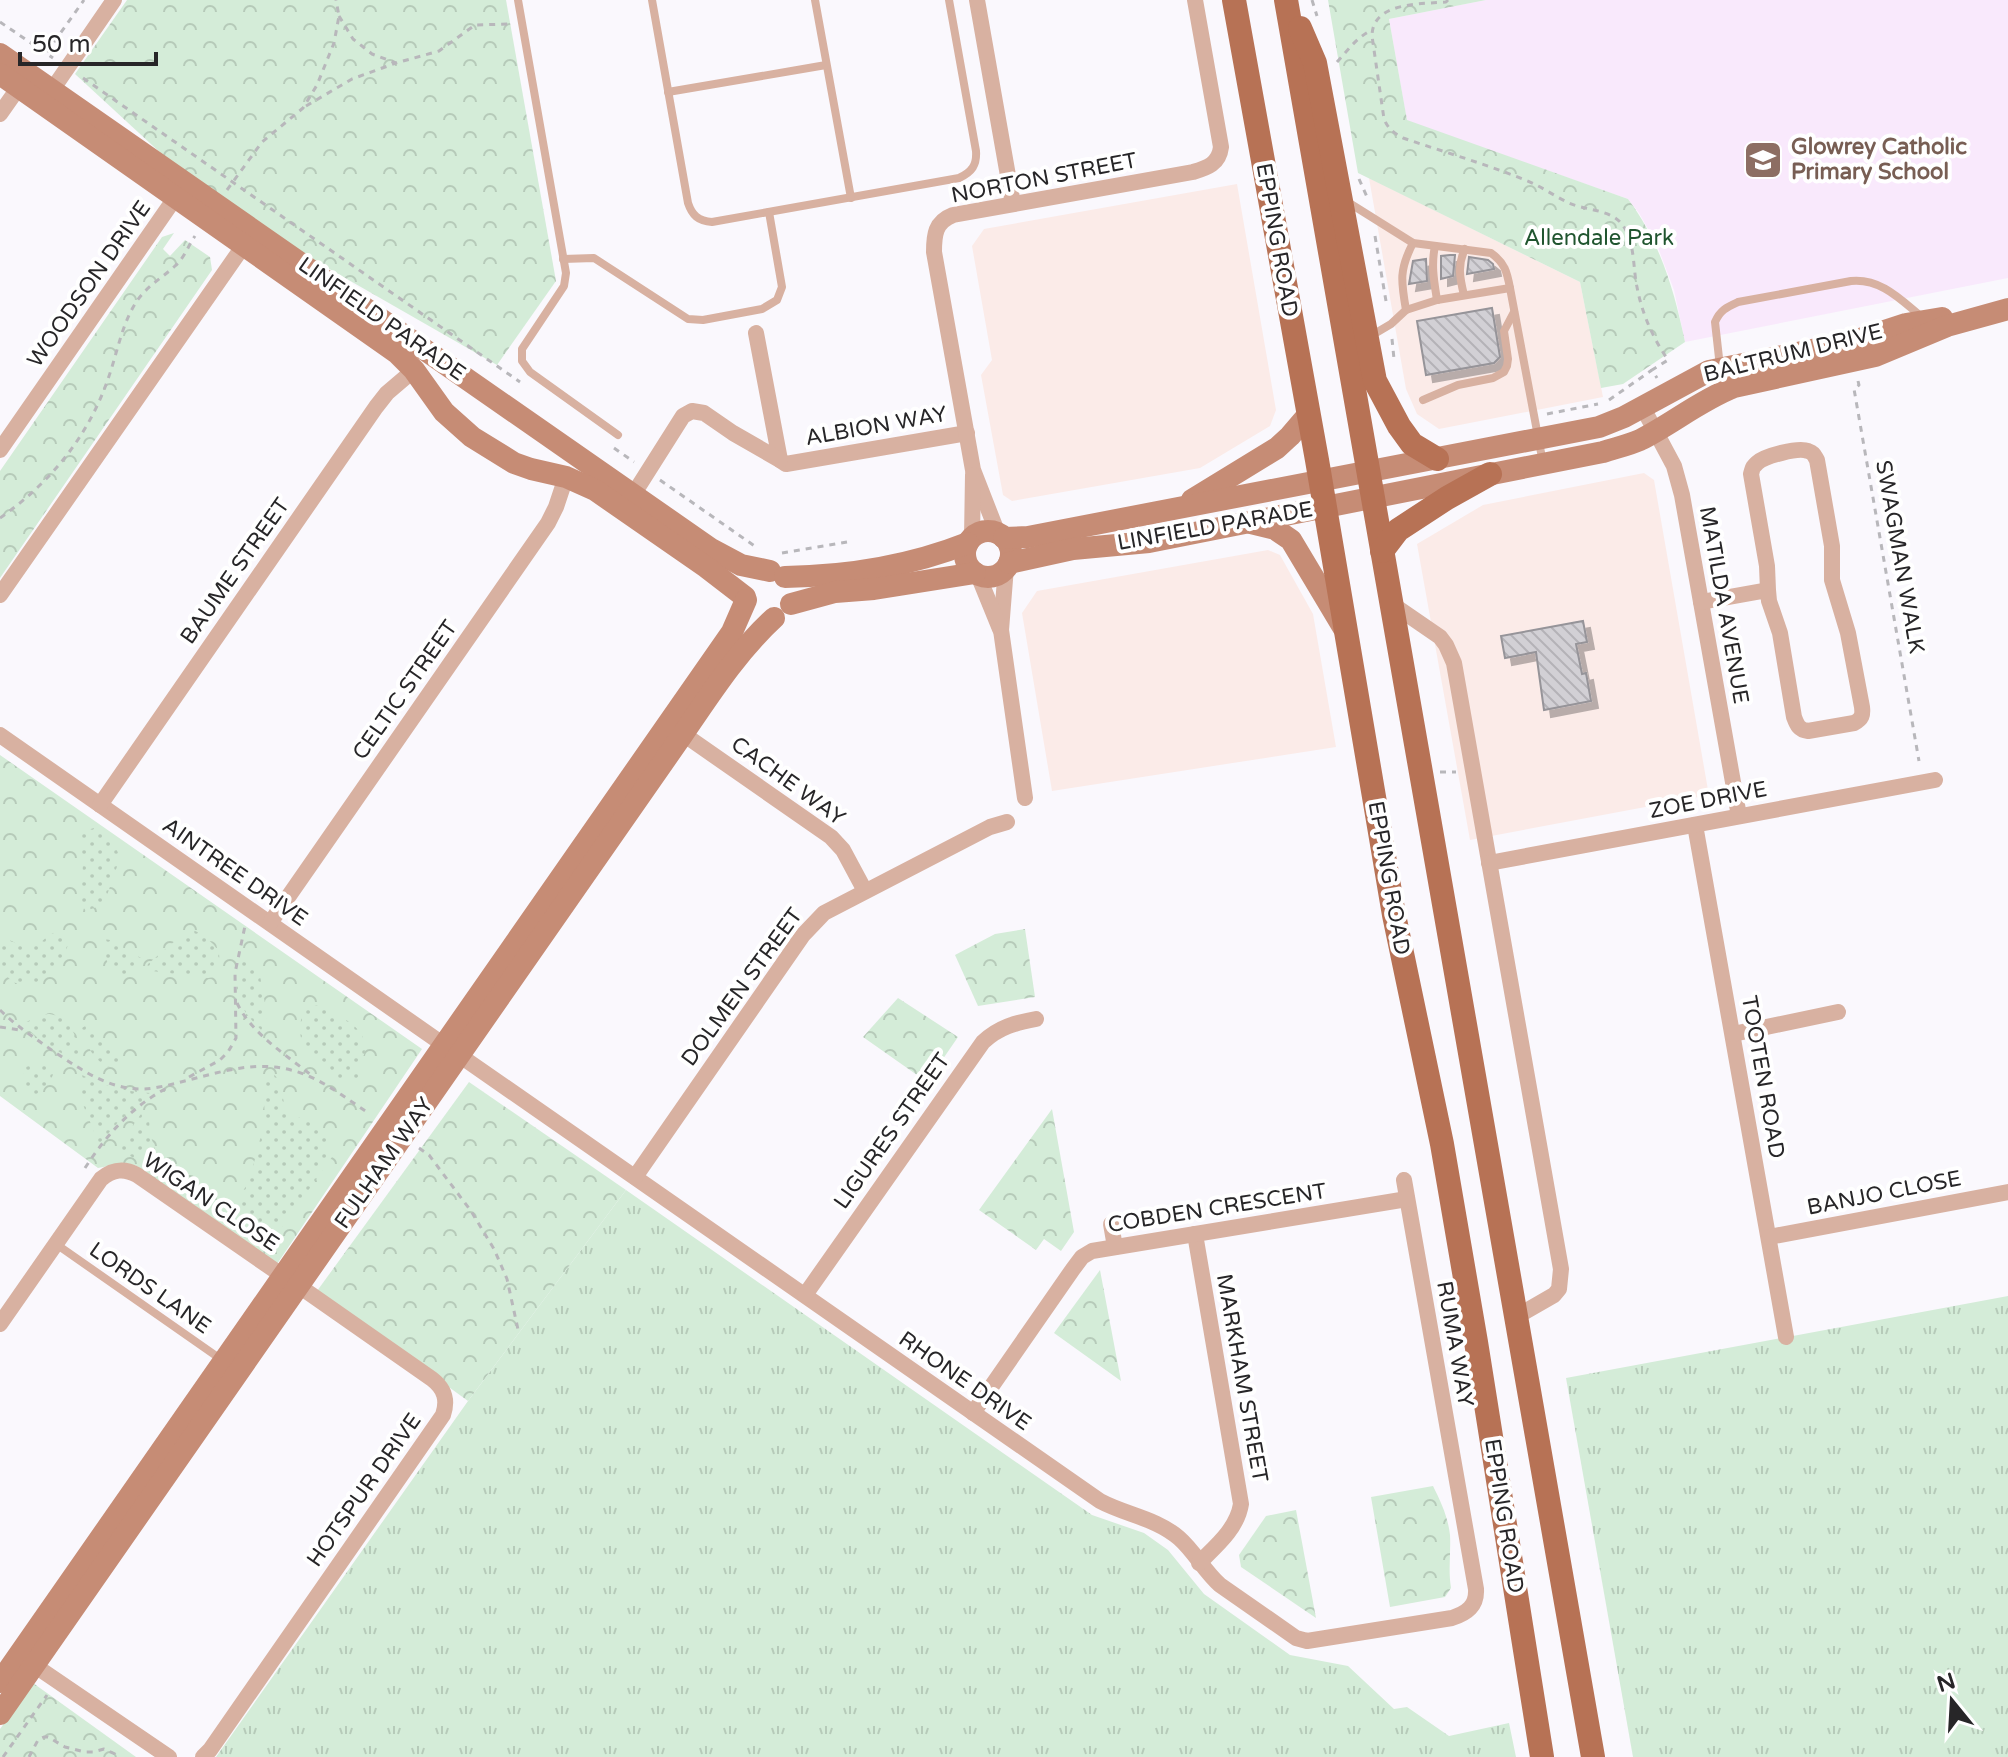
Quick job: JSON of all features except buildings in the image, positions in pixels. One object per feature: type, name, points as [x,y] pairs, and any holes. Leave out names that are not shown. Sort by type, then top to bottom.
[{"type":"main road","name":"EPPING ROAD","points":[[1234,0],[1394,915],[1442,1144],[1542,1757]]},
{"type":"main road","name":"EPPING ROAD","points":[[1287,0],[1593,1757]]},
{"type":"main road","points":[[1287,0],[1315,63],[1375,381],[1412,444],[1437,459]]},
{"type":"main road","points":[[1382,551],[1398,530],[1490,474]]},
{"type":"street","points":[[52,90],[114,0]]},
{"type":"street","points":[[977,0],[1013,204]]},
{"type":"street","name":"NORTON STREET","points":[[970,541],[973,470],[934,252],[938,225],[953,215],[1193,172],[1214,163],[1221,147],[1195,0]]},
{"type":"street","name":"LINFIELD PARADE","points":[[0,54],[211,212],[728,560],[741,565],[774,563],[845,574],[933,556],[970,541]]},
{"type":"street","points":[[0,114],[9,81]]},
{"type":"street","name":"LINFIELD PARADE","points":[[9,81],[181,190]]},
{"type":"street","name":"WOODSON DRIVE","points":[[0,450],[181,190]]},
{"type":"street","name":"LINFIELD PARADE","points":[[211,212],[244,245],[397,353],[414,370],[444,412],[472,437],[514,463],[566,477],[599,493],[745,598]]},
{"type":"street","points":[[0,595],[244,245]]},
{"type":"street","name":"BALTRUM DRIVE","points":[[1319,480],[1599,427],[1643,408],[1695,377],[1720,368],[1851,342],[1906,324],[2002,310]]},
{"type":"street","name":"BALTRUM DRIVE","points":[[1373,498],[1615,448],[1638,441],[1689,409],[1734,387],[1875,356],[1947,326],[2002,310]]},
{"type":"street","name":"ALBION WAY","points":[[756,333],[780,460],[786,464],[967,433]]},
{"type":"street","name":"BAUME STREET","points":[[100,805],[376,407],[414,370]]},
{"type":"street","name":"MATILDA AVENUE","points":[[1643,408],[1678,478],[1739,816]]},
{"type":"street","points":[[633,495],[683,416],[692,411],[704,413],[780,460]]},
{"type":"street","points":[[1181,507],[1277,448],[1308,415]]},
{"type":"street","points":[[1807,450],[1817,460],[1832,546],[1832,580],[1848,633],[1862,707],[1859,721],[1808,731],[1797,726],[1780,633],[1768,590],[1752,468],[1766,457],[1807,450]]},
{"type":"street","name":"NORTON STREET","points":[[973,470],[1001,536]]},
{"type":"street","name":"CELTIC STREET","points":[[270,923],[548,523],[566,477]]},
{"type":"street","name":"LINFIELD PARADE","points":[[1001,536],[1028,537],[1319,480]]},
{"type":"street","name":"LINFIELD PARADE","points":[[1008,565],[1073,549],[1149,542],[1373,498]]},
{"type":"street","points":[[1246,522],[1275,529],[1291,540],[1346,632]]},
{"type":"street","points":[[1001,630],[965,556],[970,541],[984,532],[1001,536],[1010,550],[1001,630],[1025,798]]},
{"type":"street","points":[[782,611],[792,589],[774,563],[755,575],[746,589],[745,598],[759,616],[782,611],[835,592],[976,574],[994,576],[1008,565]]},
{"type":"street","points":[[1701,602],[1768,590]]},
{"type":"street","name":"FULHAM WAY","points":[[0,1682],[27,1660],[675,729],[732,632],[745,598]]},
{"type":"street","points":[[1392,604],[1433,631],[1451,655],[1561,1269],[1559,1289],[1554,1295],[1516,1317]]},
{"type":"street","name":"FULHAM WAY","points":[[675,729],[756,635],[782,611]]},
{"type":"street","name":"CACHE WAY","points":[[675,729],[831,837],[843,850],[865,891]]},
{"type":"street","name":"AINTREE DRIVE","points":[[0,735],[452,1050]]},
{"type":"street","name":"ZOE DRIVE","points":[[1489,863],[1935,780]]},
{"type":"street","name":"DOLMEN STREET","points":[[635,1177],[803,935],[824,913],[980,831],[1007,822]]},
{"type":"street","name":"TOOTEN ROAD","points":[[1695,825],[1786,1337]]},
{"type":"street","points":[[1733,1034],[1838,1012]]},
{"type":"street","name":"LIGURES STREET","points":[[805,1295],[983,1042],[1004,1027],[1036,1019]]},
{"type":"street","name":"RHONE DRIVE","points":[[452,1050],[1100,1501],[1167,1529],[1179,1538],[1220,1585],[1296,1638],[1307,1641],[1452,1618],[1471,1609]]},
{"type":"street","name":"WIGAN CLOSE","points":[[0,1324],[101,1179],[114,1171],[128,1171],[291,1281]]},
{"type":"street","name":"RUMA WAY","points":[[1404,1180],[1476,1589],[1471,1609]]},
{"type":"street","name":"BANJO CLOSE","points":[[1769,1237],[2008,1192]]},
{"type":"street","name":"COBDEN CRESCENT","points":[[973,1413],[1082,1257],[1092,1251],[1407,1199]]},
{"type":"street","points":[[1111,1224],[1115,1247]]},
{"type":"street","name":"MARKHAM STREET","points":[[1195,1234],[1241,1504],[1234,1524],[1199,1563]]},
{"type":"street","name":"FULHAM WAY","points":[[0,1714],[27,1660],[224,1361],[291,1281]]},
{"type":"street","name":"HOTSPUR DRIVE","points":[[203,1757],[443,1415],[446,1406],[443,1391],[432,1379],[291,1281]]},
{"type":"street","points":[[27,1660],[169,1757]]},
{"type":"lane","points":[[518,0],[566,273],[564,286],[526,341],[522,361],[530,372],[618,435]]},
{"type":"lane","points":[[652,0],[685,189],[693,215],[712,222],[959,178],[967,174],[976,163],[976,151],[949,0]]},
{"type":"lane","points":[[815,0],[851,198]]},
{"type":"lane","points":[[668,92],[826,65]]},
{"type":"lane","points":[[1340,196],[1413,243],[1491,253],[1500,259],[1505,266],[1510,288],[1543,464]]},
{"type":"lane","points":[[563,259],[594,258],[688,319],[703,320],[762,309],[777,300],[782,287],[769,212]]},
{"type":"lane","points":[[1406,310],[1401,282],[1404,261],[1413,243]]},
{"type":"lane","points":[[1435,246],[1432,258],[1437,300]]},
{"type":"lane","points":[[1464,295],[1460,259],[1465,249]]},
{"type":"lane","points":[[1720,368],[1715,322],[1723,309],[1738,302],[1851,281],[1866,281],[1889,290],[1926,320]]},
{"type":"lane","points":[[1349,360],[1367,338],[1391,324],[1406,310],[1437,300],[1510,288]]},
{"type":"lane","points":[[1423,400],[1458,385],[1493,378],[1504,372],[1508,359],[1504,331],[1514,312]]},
{"type":"lane","name":"LORDS LANE","points":[[56,1244],[224,1361]]},
{"type":"path","points":[[46,54],[84,0]]},
{"type":"path","points":[[336,0],[339,16],[353,39],[372,54],[396,63]]},
{"type":"path","points":[[1448,0],[1388,11],[1375,21],[1372,30],[1384,119],[1388,127],[1394,133],[1527,181],[1584,209],[1609,215],[1619,221],[1629,237],[1637,289],[1647,325],[1668,360],[1652,370],[1667,393]]},
{"type":"path","points":[[303,108],[327,63],[339,16]]},
{"type":"path","points":[[0,22],[522,384]]},
{"type":"path","points":[[0,518],[39,488],[87,426],[100,402],[133,305],[142,292],[178,264],[262,142],[303,108],[352,79],[439,51],[475,25],[522,22]]},
{"type":"path","points":[[1331,70],[1355,41],[1372,30]]},
{"type":"path","points":[[1356,173],[1364,187],[1372,217],[1391,324]]},
{"type":"path","name":"SWAGMAN WALK","points":[[1854,361],[1859,385],[1854,389],[1919,761]]},
{"type":"path","points":[[608,444],[774,563],[847,542]]},
{"type":"path","points":[[1428,774],[1455,770]]},
{"type":"path","points":[[85,1168],[100,1145],[133,1111],[161,1091],[220,1060],[233,1045],[237,1030],[235,973],[243,931],[253,911]]},
{"type":"path","points":[[235,999],[254,1026],[313,1078],[429,1155],[471,1211],[499,1259],[507,1279],[519,1334]]},
{"type":"path","points":[[0,1010],[23,1030],[89,1075],[126,1088],[146,1089],[249,1067],[282,1068],[313,1078]]},
{"type":"path","points":[[0,1027],[23,1030]]},
{"type":"path","points":[[3,1757],[57,1680]]},
{"type":"path","points":[[29,1757],[38,1740],[44,1737],[65,1747],[93,1752],[104,1749],[117,1757]]},
{"type":"path","points":[[69,1757],[71,1747]]},
{"type":"shaded area","name":"Glowrey Catholic Primary School","points":[[1486,0],[2008,0],[2008,278],[1685,342],[1674,290],[1657,245],[1628,199],[1407,121],[1389,19]]},
{"type":"shaded area","points":[[1369,178],[1580,282],[1603,397],[1439,429],[1417,414],[1406,389]]},
{"type":"shaded area","points":[[1237,184],[1276,410],[1270,426],[1200,468],[1012,501],[1003,495],[981,375],[992,360],[972,246],[984,229]]},
{"type":"shaded area","points":[[1644,473],[1654,480],[1708,790],[1704,796],[1470,840],[1417,544],[1483,505]]},
{"type":"shaded area","points":[[1268,550],[1280,555],[1313,614],[1336,747],[1052,791],[1022,613],[1037,591]]},
{"type":"green space","points":[[127,0],[506,0],[556,281],[497,365],[216,204],[75,74]]},
{"type":"green space","name":"Allendale Park","points":[[1328,0],[1486,0],[1389,19],[1407,120],[1628,199],[1657,249],[1676,303],[1685,342],[1623,384],[1601,388],[1580,282],[1358,173]]},
{"type":"green space","points":[[174,233],[163,249],[170,256],[185,240],[210,257],[212,270],[0,578],[0,471],[162,237]]},
{"type":"green space","points":[[0,755],[422,1049],[277,1264],[135,1165],[98,1168],[0,1096]]},
{"type":"green space","points":[[94,828],[113,840],[120,858],[106,898],[99,906],[86,911],[80,903],[83,864],[77,837],[81,832]]},
{"type":"green space","points":[[189,929],[207,938],[218,950],[219,964],[214,977],[152,971],[147,967],[148,964]]},
{"type":"green space","points":[[1025,929],[1035,997],[978,1006],[955,955],[995,934]]},
{"type":"green space","points":[[56,932],[65,934],[69,942],[50,973],[30,984],[19,984],[10,979],[1,967],[0,935],[23,947],[39,944]]},
{"type":"green space","points":[[104,939],[141,958],[142,962],[126,974],[114,972],[103,951],[101,941]]},
{"type":"green space","points":[[241,958],[259,970],[267,1015],[263,1032],[238,999]]},
{"type":"green space","points":[[898,998],[958,1037],[927,1082],[863,1037]]},
{"type":"green space","points":[[320,1005],[357,1028],[362,1035],[365,1052],[356,1081],[337,1078],[302,1041],[300,1029],[303,1013],[310,1007]]},
{"type":"green space","points":[[48,1014],[61,1017],[70,1026],[78,1046],[81,1066],[22,1024]]},
{"type":"green space","points":[[90,1026],[101,1041],[121,1053],[123,1061],[109,1067],[102,1064],[83,1035],[82,1028]]},
{"type":"green space","points":[[43,1062],[53,1065],[54,1073],[40,1093],[32,1095],[26,1087],[22,1069]]},
{"type":"green space","points":[[273,1073],[280,1085],[286,1109],[319,1128],[332,1157],[265,1251],[215,1217],[234,1204],[249,1182],[265,1120],[263,1080]]},
{"type":"green space","points":[[80,1074],[114,1088],[152,1094],[119,1121],[99,1144],[82,1102]]},
{"type":"green space","points":[[469,1082],[626,1190],[468,1401],[317,1291]]},
{"type":"green space","points":[[1052,1109],[1074,1232],[1061,1251],[1044,1239],[1036,1250],[979,1210]]},
{"type":"green space","points":[[146,1112],[156,1152],[152,1162],[144,1157],[139,1161],[120,1150],[119,1145],[141,1114]]},
{"type":"green space","points":[[626,1190],[1092,1515],[1144,1533],[1168,1550],[1204,1594],[1290,1655],[1348,1666],[1394,1709],[1407,1707],[1449,1736],[1509,1723],[1516,1757],[216,1757],[468,1401]]},
{"type":"green space","points":[[1100,1270],[1121,1381],[1054,1333]]},
{"type":"green space","points":[[2008,1296],[2008,1757],[1633,1757],[1566,1378]]},
{"type":"green space","points":[[1433,1486],[1449,1528],[1451,1588],[1445,1597],[1390,1607],[1371,1497]]},
{"type":"green space","points":[[1296,1510],[1316,1618],[1241,1567],[1239,1555],[1266,1516]]},
{"type":"green space","points":[[33,1683],[136,1757],[0,1757],[0,1729]]},
{"type":"place","name":"Glowrey Catholic Primary School","points":[[1763,160]]}]
